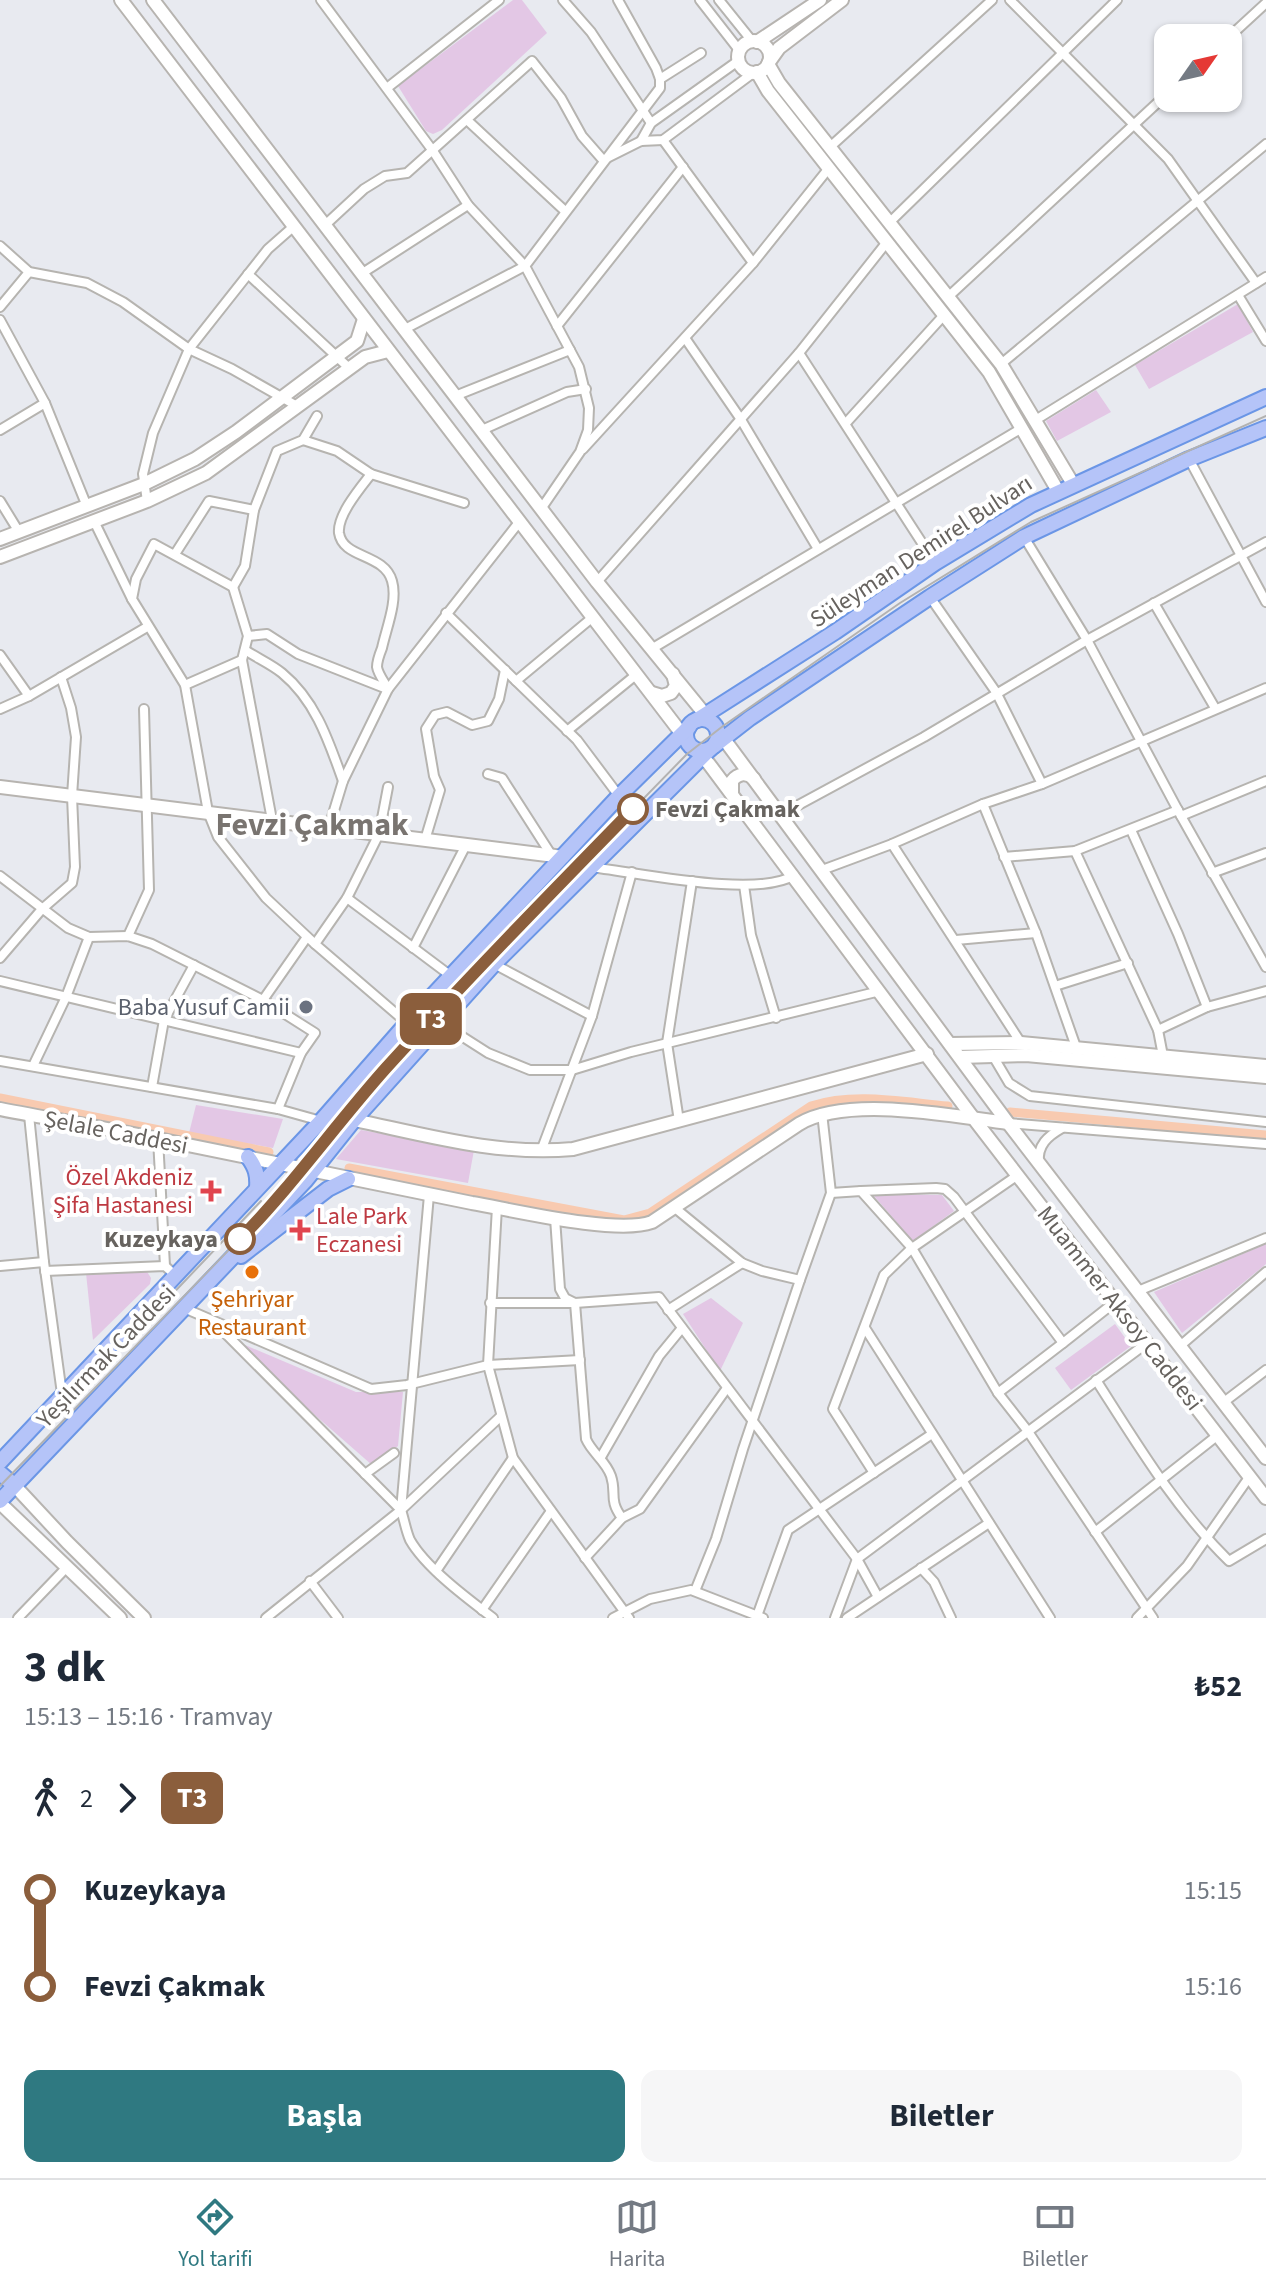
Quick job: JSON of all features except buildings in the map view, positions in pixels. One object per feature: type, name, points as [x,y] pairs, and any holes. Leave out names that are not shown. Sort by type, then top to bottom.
[{"type":"main road","name":"Süleyman Demirel Bulvarı","points":[[279,1164],[557,856],[619,796],[703,736],[835,632],[935,563],[1058,491],[1266,397]]},
{"type":"main road","name":"Süleyman Demirel Bulvarı","points":[[312,1173],[440,1022],[590,867],[703,736],[750,718],[1024,537],[1189,459],[1266,428]]},
{"type":"main road","points":[[248,1157],[255,1167],[257,1188]]},
{"type":"main road","name":"Yeşilırmak Caddesi","points":[[0,1462],[63,1395],[170,1271],[279,1164]]},
{"type":"main road","name":"Yeşilırmak Caddesi","points":[[0,1502],[312,1173]]},
{"type":"main road","points":[[211,1278],[328,1189],[348,1179]]},
{"type":"main road","points":[[0,1473],[14,1485]]},
{"type":"street","points":[[121,0],[637,674],[650,690],[703,736]]},
{"type":"street","points":[[153,0],[597,582],[672,673],[676,681],[671,693],[657,696],[650,690]]},
{"type":"street","points":[[321,0],[433,151],[468,205],[525,266],[579,367],[586,389],[588,430],[580,452]]},
{"type":"street","points":[[387,88],[499,0]]},
{"type":"street","points":[[563,0],[591,32],[651,123]]},
{"type":"street","points":[[700,0],[739,55],[743,69],[755,73],[989,372],[1058,491]]},
{"type":"street","points":[[719,0],[754,42],[769,52],[768,63],[779,83],[1001,364],[1073,484]]},
{"type":"street","points":[[641,141],[651,123],[754,42],[820,0]]},
{"type":"street","points":[[603,160],[641,141],[663,140],[768,63],[779,48],[842,0]]},
{"type":"street","points":[[830,147],[992,0]]},
{"type":"street","points":[[1010,0],[1168,159],[1256,283]]},
{"type":"street","points":[[890,222],[1117,0]]},
{"type":"street","points":[[403,330],[525,266],[660,88],[660,79],[620,1]]},
{"type":"street","points":[[1242,25],[1266,3]]},
{"type":"street","points":[[660,79],[701,53]]},
{"type":"street","points":[[324,226],[364,189],[385,176],[407,173],[532,61],[561,98],[582,136],[603,160]]},
{"type":"street","points":[[948,297],[1154,105]]},
{"type":"street","points":[[467,120],[565,211]]},
{"type":"street","points":[[663,140],[753,263]]},
{"type":"street","points":[[1001,364],[1266,144]]},
{"type":"street","points":[[557,326],[683,167]]},
{"type":"street","points":[[541,509],[580,452],[753,263],[829,168]]},
{"type":"street","points":[[361,274],[468,205]]},
{"type":"street","points":[[147,501],[143,474],[153,433],[189,349],[268,249],[293,227]]},
{"type":"street","points":[[597,582],[799,353],[887,242]]},
{"type":"street","points":[[0,246],[29,272],[87,283],[123,302],[189,349],[284,396],[297,406]]},
{"type":"street","points":[[0,307],[29,272]]},
{"type":"street","points":[[248,274],[349,368]]},
{"type":"street","points":[[1034,421],[1266,277]]},
{"type":"street","points":[[1238,295],[1266,341]]},
{"type":"street","points":[[846,423],[944,315]]},
{"type":"street","points":[[0,539],[144,484],[195,459],[357,341],[364,319]]},
{"type":"street","points":[[0,320],[45,403],[86,504],[132,599],[185,685],[208,812],[218,837],[266,898],[407,1023]]},
{"type":"street","points":[[685,338],[740,418],[818,549]]},
{"type":"street","points":[[455,396],[570,350]]},
{"type":"street","points":[[0,557],[147,501],[206,473],[365,357],[388,351]]},
{"type":"street","points":[[799,353],[935,563]]},
{"type":"street","points":[[482,430],[567,392],[586,389]]},
{"type":"street","points":[[0,430],[45,403]]},
{"type":"street","points":[[233,587],[245,566],[254,510],[277,451],[303,440],[317,416]]},
{"type":"street","points":[[653,648],[1022,428]]},
{"type":"street","points":[[303,440],[337,451],[371,474],[464,503]]},
{"type":"street","points":[[1189,459],[1266,602]]},
{"type":"street","points":[[371,474],[354,495],[339,533],[353,552],[380,563],[392,581],[393,598],[377,666],[388,689]]},
{"type":"street","points":[[0,501],[19,532]]},
{"type":"street","points":[[175,554],[209,501],[254,510]]},
{"type":"street","points":[[329,827],[343,781],[388,689],[520,521]]},
{"type":"street","points":[[1024,537],[1087,640],[1266,967]]},
{"type":"street","points":[[780,815],[924,737],[1087,640],[1266,542]]},
{"type":"street","points":[[132,599],[136,579],[154,544],[233,587],[248,636],[243,655],[272,820]]},
{"type":"street","points":[[930,597],[996,692],[1042,784]]},
{"type":"street","points":[[1154,603],[1215,708]]},
{"type":"street","points":[[446,613],[567,731],[619,796]]},
{"type":"street","points":[[516,681],[593,617]]},
{"type":"street","points":[[0,709],[29,696],[147,627]]},
{"type":"street","points":[[248,636],[267,634],[298,654],[388,689]]},
{"type":"street","points":[[0,655],[29,696]]},
{"type":"street","points":[[243,655],[281,672],[298,689],[321,723],[343,781]]},
{"type":"street","points":[[185,685],[243,655]]},
{"type":"street","points":[[425,840],[440,790],[434,776],[426,729],[431,719],[447,712],[472,725],[488,721],[499,699],[505,670]]},
{"type":"street","points":[[672,673],[703,736]]},
{"type":"street","points":[[567,731],[637,674]]},
{"type":"street","points":[[0,958],[42,909],[72,883],[75,867],[72,796],[76,737],[61,677]]},
{"type":"street","points":[[822,870],[892,844],[983,804],[1042,784],[1266,688]]},
{"type":"street","points":[[128,936],[149,890],[144,709]]},
{"type":"street","name":"Muammer Aksoy Caddesi","points":[[703,736],[754,779],[1008,1123],[1266,1458]]},
{"type":"street","name":"Muammer Aksoy Caddesi","points":[[703,736],[732,794],[974,1119],[1266,1498]]},
{"type":"street","points":[[488,774],[502,778],[557,856]]},
{"type":"street","points":[[732,794],[732,781],[738,775],[747,774],[754,779]]},
{"type":"street","points":[[1004,857],[1075,851],[1266,781]]},
{"type":"street","points":[[0,787],[557,856]]},
{"type":"street","points":[[315,944],[347,898],[379,834],[388,787]]},
{"type":"street","points":[[983,804],[1036,933],[1076,1047]]},
{"type":"street","points":[[1131,830],[1207,1007]]},
{"type":"street","points":[[892,844],[1021,1043]]},
{"type":"street","points":[[413,948],[466,845]]},
{"type":"street","points":[[1075,851],[1158,1030],[1163,1056]]},
{"type":"street","points":[[1212,873],[1266,853]]},
{"type":"street","points":[[590,867],[744,885],[786,880],[794,875]]},
{"type":"street","points":[[540,1152],[592,1016],[632,872]]},
{"type":"street","points":[[0,876],[68,928],[89,937],[128,936],[152,944],[263,1000],[315,1033],[301,1053],[278,1109]]},
{"type":"street","points":[[679,1121],[667,1043],[692,881]]},
{"type":"street","points":[[744,885],[751,935],[776,1018]]},
{"type":"street","points":[[347,898],[451,976]]},
{"type":"street","points":[[956,940],[1036,933]]},
{"type":"street","points":[[33,1066],[66,997],[89,937]]},
{"type":"street","points":[[263,1000],[307,937]]},
{"type":"street","points":[[1055,986],[1128,963]]},
{"type":"street","points":[[494,964],[592,1016]]},
{"type":"street","points":[[152,1087],[164,1020],[194,965]]},
{"type":"street","points":[[0,981],[301,1053]]},
{"type":"street","points":[[440,1022],[488,1053],[530,1070],[572,1070],[667,1043],[880,991]]},
{"type":"street","points":[[1158,1030],[1207,1007],[1266,991]]},
{"type":"street","points":[[950,1044],[1021,1043],[1266,1066]]},
{"type":"street","points":[[354,1120],[489,1148],[540,1152],[573,1149],[927,1054]]},
{"type":"street","points":[[960,1057],[1026,1055],[1266,1077]]},
{"type":"street","points":[[993,1056],[1009,1083],[1030,1096],[1266,1122]]},
{"type":"street","points":[[0,1061],[278,1109],[321,1121]]},
{"type":"street","name":"Şelale Caddesi","points":[[0,1109],[429,1195],[555,1218],[639,1227],[675,1208],[799,1124],[822,1113]]},
{"type":"street","points":[[695,1591],[716,1539],[743,1449],[831,1193],[822,1113],[874,1109],[1266,1144]]},
{"type":"street","points":[[29,1115],[45,1267],[63,1395]]},
{"type":"street","points":[[1039,1163],[1038,1155],[1043,1142],[1062,1127]]},
{"type":"street","points":[[0,1266],[170,1271],[158,1139]]},
{"type":"street","points":[[874,1473],[833,1409],[884,1275],[912,1248],[966,1214],[1018,1175]]},
{"type":"street","points":[[831,1193],[945,1189],[1063,1343]]},
{"type":"street","points":[[861,1191],[912,1248],[998,1393],[1027,1430],[1150,1614]]},
{"type":"street","points":[[429,1195],[401,1510],[410,1539],[436,1571],[493,1618]]},
{"type":"street","points":[[497,1207],[488,1365],[500,1417],[513,1458],[626,1615]]},
{"type":"street","points":[[675,1208],[742,1263],[800,1280]]},
{"type":"street","points":[[555,1218],[560,1289],[565,1298],[575,1303]]},
{"type":"street","points":[[1138,1291],[1266,1238]]},
{"type":"street","points":[[668,1310],[742,1263]]},
{"type":"street","points":[[1180,1346],[1266,1272]]},
{"type":"street","points":[[490,1303],[575,1303],[659,1297],[857,1559],[878,1597]]},
{"type":"street","points":[[998,1393],[1115,1302]]},
{"type":"street","points":[[575,1303],[586,1439],[612,1477],[613,1505],[622,1518]]},
{"type":"street","points":[[183,1308],[371,1389],[411,1384],[488,1365],[580,1360]]},
{"type":"street","points":[[213,1321],[401,1510]]},
{"type":"street","points":[[601,1457],[659,1356],[682,1328]]},
{"type":"street","points":[[865,1328],[1050,1618]]},
{"type":"street","points":[[835,1618],[857,1559],[1147,1343]]},
{"type":"street","points":[[1224,1402],[1266,1370]]},
{"type":"street","points":[[1096,1380],[1160,1481],[1229,1561],[1266,1539]]},
{"type":"street","points":[[585,1558],[622,1518],[640,1509],[727,1388]]},
{"type":"street","points":[[266,1618],[401,1510],[500,1417]]},
{"type":"street","points":[[613,1618],[626,1615],[650,1599],[695,1591],[739,1614],[760,1617],[788,1530],[932,1434]]},
{"type":"street","points":[[1095,1532],[1218,1435]]},
{"type":"street","points":[[365,1474],[394,1453]]},
{"type":"street","points":[[436,1571],[513,1458]]},
{"type":"street","points":[[1137,1618],[1150,1614],[1250,1476]]},
{"type":"street","points":[[14,1485],[144,1618]]},
{"type":"street","points":[[0,1502],[120,1618]]},
{"type":"street","points":[[482,1610],[551,1511]]},
{"type":"street","points":[[847,1618],[989,1523]]},
{"type":"street","points":[[18,1618],[67,1567]]},
{"type":"street","points":[[921,1568],[934,1582],[951,1618]]},
{"type":"street","points":[[310,1581],[338,1618]]},
{"type":"shaded area","points":[[513,0],[522,0],[547,33],[442,130],[433,134],[426,131],[398,86]]},
{"type":"shaded area","points":[[1238,304],[1253,332],[1149,389],[1135,365]]},
{"type":"shaded area","points":[[1096,390],[1111,412],[1057,441],[1046,421]]},
{"type":"shaded area","points":[[196,1105],[283,1119],[273,1148],[189,1133]]},
{"type":"shaded area","points":[[361,1130],[474,1150],[468,1183],[336,1159]]},
{"type":"shaded area","points":[[942,1195],[954,1211],[913,1241],[874,1196]]},
{"type":"shaded area","points":[[1266,1244],[1266,1264],[1182,1333],[1154,1292]]},
{"type":"shaded area","points":[[144,1267],[151,1278],[150,1284],[93,1340],[86,1273]]},
{"type":"shaded area","points":[[711,1298],[743,1323],[720,1371],[683,1314]]},
{"type":"shaded area","points":[[1115,1324],[1131,1346],[1071,1390],[1055,1368]]},
{"type":"shaded area","points":[[245,1345],[356,1392],[403,1392],[398,1446],[372,1465],[244,1353]]},
{"type":"waterway","points":[[0,1098],[269,1152]]},
{"type":"waterway","points":[[349,1168],[624,1220],[650,1213],[811,1106],[862,1099],[948,1106]]},
{"type":"waterway","points":[[1010,1112],[1266,1135]]},
{"type":"tram line","points":[[0,1486],[282,1195],[384,1072],[484,962],[687,754],[900,603],[1031,522],[1266,416]]},
{"type":"tram line","name":"T3","points":[[240,1239],[282,1195],[384,1072],[484,962],[633,809]]},
{"type":"tram line","points":[[162,1305],[261,1201]]},
{"type":"place","name":"Fevzi Çakmak","points":[[633,809]]},
{"type":"place","name":"Baba Yusuf Camii","points":[[306,1007]]},
{"type":"place","name":"Özel Akdeniz Şifa Hastanesi","points":[[211,1191]]},
{"type":"place","name":"Lale Park Eczanesi","points":[[300,1230]]},
{"type":"place","name":"Kuzeykaya","points":[[240,1239]]},
{"type":"place","name":"Şehriyar Restaurant","points":[[252,1272]]},
{"type":"district","name":"Fevzi Çakmak","points":[[312,824]]}]
